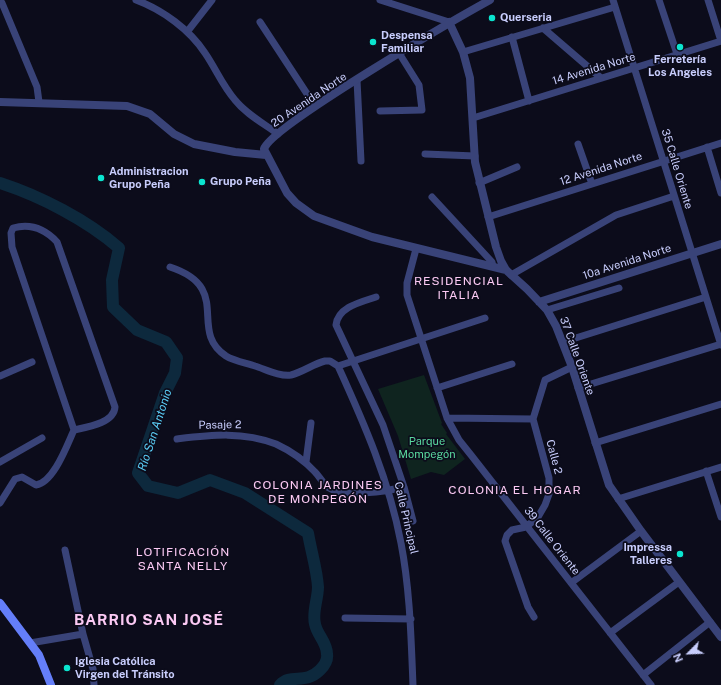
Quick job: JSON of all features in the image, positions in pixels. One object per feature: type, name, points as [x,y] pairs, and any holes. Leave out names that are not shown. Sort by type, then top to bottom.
[{"type":"main road","points":[[0,603],[39,655],[51,685]]},
{"type":"street","points":[[136,0],[152,7],[187,32],[206,54],[219,80],[235,100],[248,113],[278,134]]},
{"type":"street","points":[[187,32],[212,0]]},
{"type":"street","points":[[380,0],[449,22]]},
{"type":"street","name":"20 Avenida Norte","points":[[266,155],[265,146],[278,134],[315,106],[449,22],[490,0]]},
{"type":"street","points":[[659,0],[677,54]]},
{"type":"street","points":[[708,0],[721,41]]},
{"type":"street","points":[[2,3],[37,87],[39,102]]},
{"type":"street","points":[[462,52],[543,28],[614,3]]},
{"type":"street","name":"35 Calle Oriente","points":[[614,3],[721,344]]},
{"type":"street","points":[[260,22],[315,106]]},
{"type":"street","name":"37 Calle Oriente","points":[[449,22],[462,52],[472,87],[474,156],[479,183],[498,254],[508,273],[547,310],[572,368],[606,479],[618,499],[641,531],[710,622],[720,632]]},
{"type":"street","points":[[543,28],[601,78]]},
{"type":"street","points":[[512,37],[529,101]]},
{"type":"street","name":"14 Avenida Norte","points":[[473,118],[721,41]]},
{"type":"street","points":[[380,111],[422,110],[419,85],[399,53]]},
{"type":"street","points":[[357,80],[361,161]]},
{"type":"street","points":[[0,102],[39,102],[128,106],[150,114],[174,134],[194,144],[235,152],[266,155],[287,192],[306,212],[327,222],[416,249],[493,266],[508,273],[616,215],[674,196]]},
{"type":"street","name":"12 Avenida Norte","points":[[488,217],[721,143]]},
{"type":"street","points":[[578,144],[592,184]]},
{"type":"street","points":[[707,147],[721,193]]},
{"type":"street","points":[[425,154],[474,156]]},
{"type":"street","points":[[479,183],[517,167]]},
{"type":"street","points":[[432,197],[492,262],[493,266]]},
{"type":"street","points":[[0,503],[15,479],[22,478],[36,485],[43,484],[60,460],[74,430],[12,248],[11,233],[13,228],[20,226],[42,229],[50,234],[57,242],[115,407],[115,413],[112,417],[86,428],[74,430]]},
{"type":"street","name":"10a Avenida Norte","points":[[540,302],[721,244]]},
{"type":"street","name":"39 Calle Oriente","points":[[416,249],[406,291],[447,418],[459,440],[651,685]]},
{"type":"street","points":[[170,267],[189,275],[203,289],[207,298],[210,332],[216,345],[227,356],[287,375],[325,360],[338,366],[485,318]]},
{"type":"street","points":[[547,310],[619,288]]},
{"type":"street","points":[[562,342],[706,296]]},
{"type":"street","points":[[376,297],[348,307],[339,316],[336,322],[337,331],[353,360],[383,425],[404,487],[413,521]]},
{"type":"street","points":[[578,388],[721,344]]},
{"type":"street","points":[[0,376],[32,362]]},
{"type":"street","points":[[437,388],[512,364]]},
{"type":"street","name":"Calle Principal","points":[[338,366],[373,445],[388,490],[401,542],[411,619],[413,685]]},
{"type":"street","points":[[447,418],[533,419],[545,380],[572,368]]},
{"type":"street","points":[[595,443],[721,404]]},
{"type":"street","name":"Calle 2","points":[[533,419],[548,471],[550,488],[543,510],[526,527],[512,530],[507,535],[505,541],[528,607],[534,617]]},
{"type":"street","points":[[306,462],[311,423]]},
{"type":"street","name":"Pasaje 2","points":[[177,439],[220,435],[246,436],[279,446],[306,462],[326,486],[332,490],[345,492],[388,490],[404,487]]},
{"type":"street","points":[[0,462],[42,438]]},
{"type":"street","points":[[618,499],[721,467]]},
{"type":"street","points":[[706,471],[721,516]]},
{"type":"street","points":[[571,583],[641,531]]},
{"type":"street","points":[[66,550],[83,634],[93,669],[94,685]]},
{"type":"street","points":[[610,633],[680,582]]},
{"type":"street","points":[[345,618],[411,619]]},
{"type":"street","points":[[643,675],[710,622]]},
{"type":"street","points":[[30,643],[83,634]]},
{"type":"green space","name":"Parque Mompegón","points":[[424,375],[442,423],[441,424],[447,433],[446,434],[465,459],[444,475],[431,472],[411,479],[398,436],[378,389]]},
{"type":"waterway","name":"Río San Antonio","points":[[0,183],[15,188],[62,210],[93,228],[119,248],[112,280],[113,307],[137,330],[166,342],[177,358],[175,373],[165,393],[138,473],[148,486],[178,493],[210,480],[245,493],[308,533],[318,587],[314,619],[316,628],[327,650],[327,658],[323,667],[309,677],[289,680],[280,685]]},
{"type":"place","name":"Querseria","points":[[492,18]]},
{"type":"place","name":"Despensa Familiar","points":[[373,42]]},
{"type":"place","name":"Ferretería Los Angeles","points":[[680,47]]},
{"type":"place","name":"Administracion Grupo Peña","points":[[101,178]]},
{"type":"place","name":"Grupo Peña","points":[[202,182]]},
{"type":"place","name":"Impressa Talleres","points":[[680,554]]},
{"type":"place","name":"Iglesia Católica Virgen del Tránsito","points":[[67,668]]},
{"type":"district","name":"RESIDENCIAL ITALIA","points":[[459,288]]},
{"type":"district","name":"COLONIA EL HOGAR","points":[[515,490]]},
{"type":"district","name":"COLONIA JARDINES DE MONPEGÓN","points":[[318,492]]},
{"type":"district","name":"LOTIFICACIÓN SANTA NELLY","points":[[183,559]]},
{"type":"district","name":"BARRIO SAN JOSÉ","points":[[149,620]]}]
